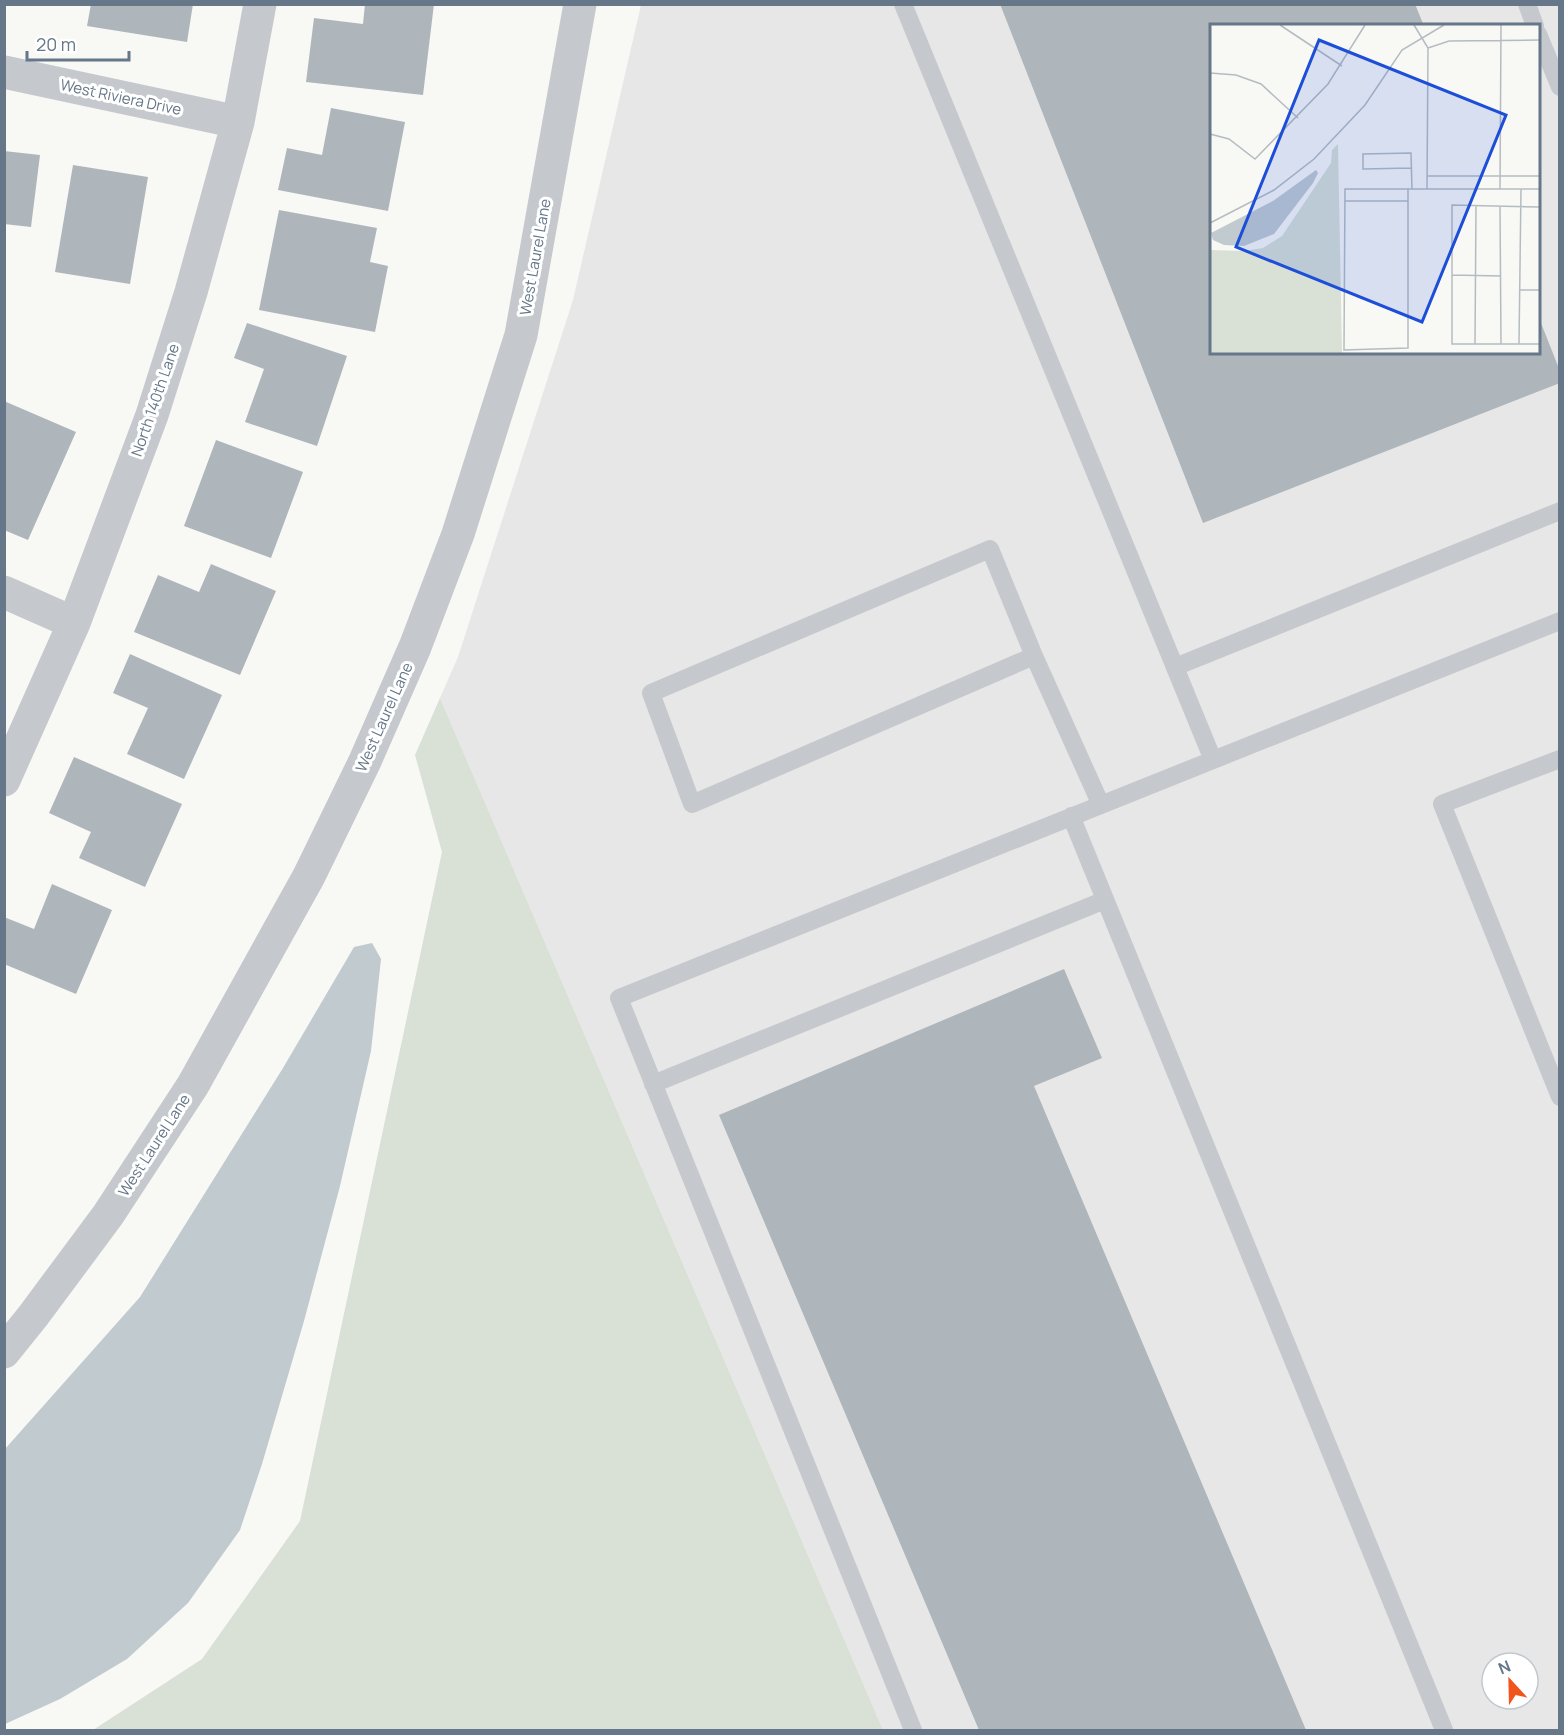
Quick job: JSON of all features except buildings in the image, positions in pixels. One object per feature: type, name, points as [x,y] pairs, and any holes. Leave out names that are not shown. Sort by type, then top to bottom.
[{"type":"street","name":"North 140th Lane","points":[[4,780],[74,623],[152,415],[191,292],[238,122],[260,4]]},
{"type":"street","name":"West Laurel Lane","points":[[4,1352],[108,1215],[193,1085],[309,876],[365,761],[415,647],[458,534],[521,335],[580,4]]},
{"type":"street","name":"West Riviera Drive","points":[[4,72],[238,122]]},
{"type":"street","points":[[4,592],[74,623]]},
{"type":"lane","points":[[903,4],[1213,760]]},
{"type":"lane","points":[[1527,4],[1534,24]]},
{"type":"lane","points":[[1540,37],[1560,87]]},
{"type":"lane","points":[[1175,667],[1560,511]]},
{"type":"lane","points":[[1034,656],[692,804],[651,693],[990,549],[1034,656],[1101,805]]},
{"type":"lane","points":[[913,1731],[619,998],[1560,621]]},
{"type":"lane","points":[[1560,759],[1442,804],[1560,1097]]},
{"type":"lane","points":[[1071,816],[1444,1731]]},
{"type":"lane","points":[[653,1084],[1105,900]]},
{"type":"shaded area","points":[[641,5],[1559,5],[1559,1730],[883,1730],[440,698],[458,657],[573,300]]},
{"type":"shaded area","points":[[440,698],[883,1730],[93,1730],[202,1659],[300,1521],[442,852],[415,755]]},
{"type":"shaded area","points":[[372,943],[381,959],[371,1051],[340,1186],[304,1321],[240,1530],[188,1603],[127,1659],[60,1699],[5,1724],[5,1449],[140,1297],[283,1068],[354,947]]}]
